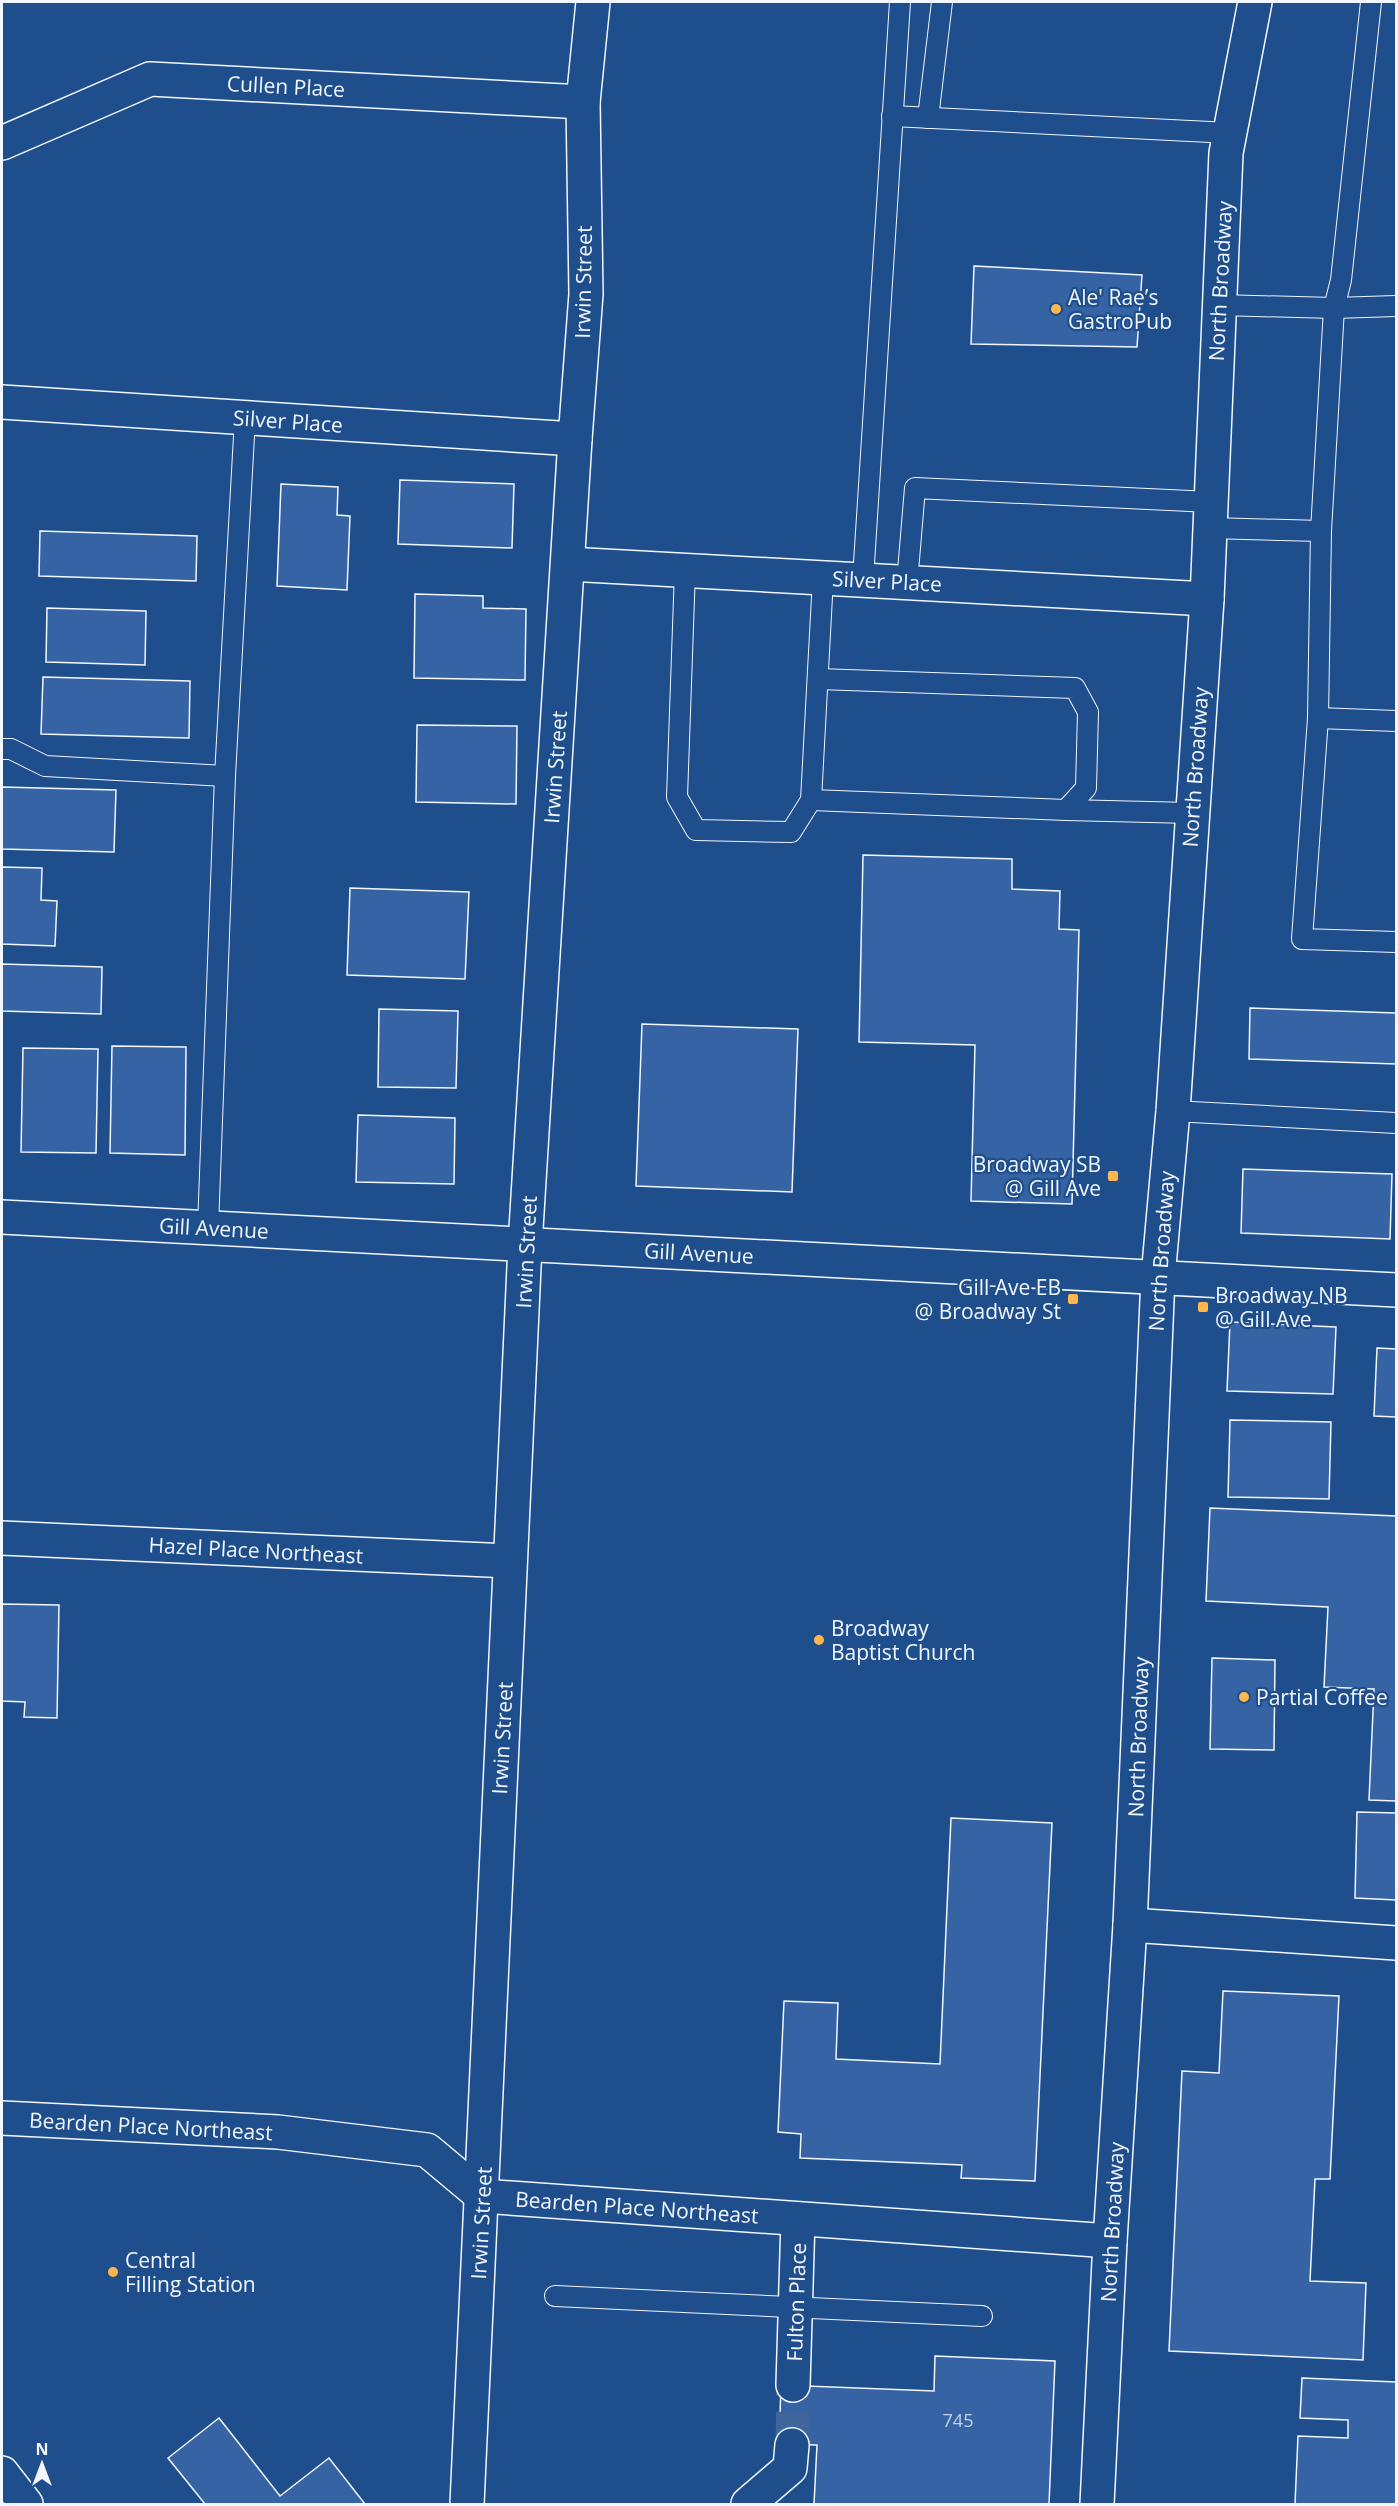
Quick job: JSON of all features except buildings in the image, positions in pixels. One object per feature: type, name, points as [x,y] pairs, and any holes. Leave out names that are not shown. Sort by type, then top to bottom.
[{"type":"street","name":"Irwin Street","points":[[467,2505],[525,1245],[586,294],[583,102],[593,2]]},
{"type":"street","name":"North Broadway","points":[[1097,2505],[1110,2241],[1130,1925],[1158,1277],[1173,1110],[1207,598],[1226,153],[1255,2]]},
{"type":"street","name":"Cullen Place","points":[[2,143],[150,79],[583,102]]},
{"type":"street","name":"Silver Place","points":[[2,402],[575,440]]},
{"type":"street","name":"Silver Place","points":[[568,564],[1207,598]]},
{"type":"street","name":"Gill Avenue","points":[[2,1217],[1396,1290]]},
{"type":"street","name":"Hazel Place Northeast","points":[[2,1538],[510,1561]]},
{"type":"street","points":[[1130,1925],[1396,1943]]},
{"type":"street","name":"Bearden Place Northeast","points":[[2,2118],[278,2132],[428,2150],[482,2196],[1110,2241]]},
{"type":"street","name":"Fulton Place","points":[[793,2385],[798,2219]]},
{"type":"street","points":[[748,2505],[790,2468],[792,2445]]},
{"type":"street","points":[[2,2473],[26,2505]]},
{"type":"lane","points":[[863,579],[900,2]]},
{"type":"lane","points":[[928,118],[942,2]]},
{"type":"lane","points":[[1371,2],[1341,280],[1334,308],[1321,531],[1318,718],[1302,939],[1396,942]]},
{"type":"lane","points":[[892,116],[1230,133]]},
{"type":"lane","points":[[1219,305],[1334,308],[1396,306]]},
{"type":"lane","points":[[208,1227],[225,776],[245,418]]},
{"type":"lane","points":[[907,583],[915,488],[1210,515],[1321,531]]},
{"type":"lane","points":[[685,570],[677,797],[696,830],[791,832],[811,800],[823,578]]},
{"type":"lane","points":[[818,679],[1076,688],[1088,712],[1086,788],[1066,810]]},
{"type":"lane","points":[[1318,718],[1396,721]]},
{"type":"lane","points":[[2,749],[11,749],[45,766],[225,776]]},
{"type":"lane","points":[[811,800],[1191,813]]},
{"type":"lane","points":[[1173,1110],[1396,1123]]},
{"type":"lane","points":[[555,2296],[982,2316]]},
{"type":"tunnel","points":[[792,2445],[793,2385]]},
{"type":"place","name":"Ale' Rae’s GastroPub","points":[[1056,309]]},
{"type":"place","name":"Broadway SB @ Gill Ave","points":[[1113,1176]]},
{"type":"place","name":"Gill Ave EB @ Broadway St","points":[[1073,1299]]},
{"type":"place","name":"Broadway NB @ Gill Ave","points":[[1203,1307]]},
{"type":"place","name":"Broadway Baptist Church","points":[[819,1640]]},
{"type":"place","name":"Partial Coffee","points":[[1244,1697]]},
{"type":"place","name":"Central Filling Station","points":[[113,2272]]}]
